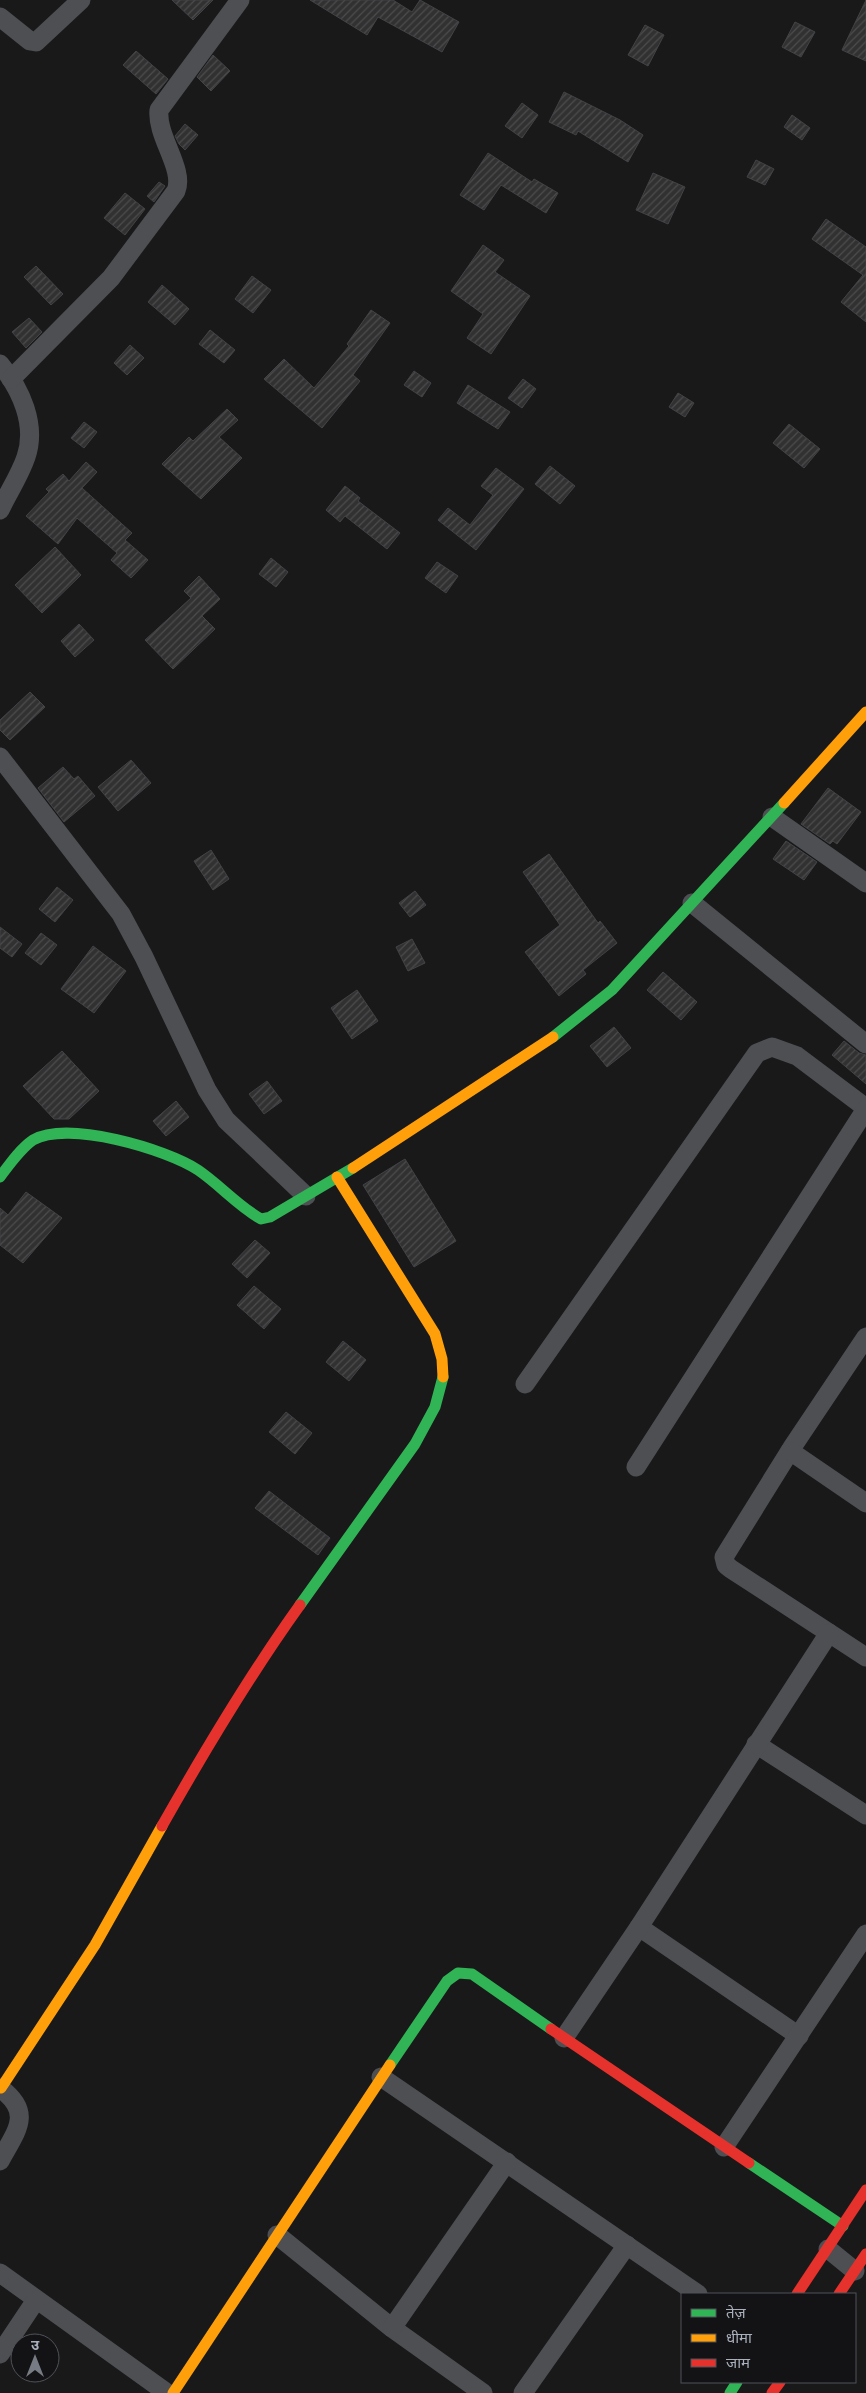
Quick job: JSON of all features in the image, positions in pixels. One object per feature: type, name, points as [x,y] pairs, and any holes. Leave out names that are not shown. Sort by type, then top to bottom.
[{"type":"street","points":[[0,18],[30,41],[36,42],[81,0]]},
{"type":"street","points":[[0,510],[25,459],[30,439],[28,420],[20,394],[6,371],[112,278],[176,191],[177,176],[159,123],[159,110],[240,0]]},
{"type":"street","points":[[2,1170],[34,1140],[61,1132],[106,1138],[178,1159],[203,1174],[261,1219],[270,1217],[415,1130],[572,1025],[612,990],[866,712]]},
{"type":"street","points":[[0,757],[121,914],[148,965],[207,1090],[226,1120],[306,1196]]},
{"type":"street","points":[[772,817],[866,883]]},
{"type":"street","points":[[692,903],[866,1044]]},
{"type":"street","points":[[525,1384],[757,1053],[772,1047],[797,1056],[866,1109],[636,1467]]},
{"type":"street","points":[[0,2162],[15,2132],[20,2113],[17,2102],[0,2088],[95,1945],[213,1735],[269,1648],[418,1441],[432,1413],[442,1385],[441,1352],[435,1334],[338,1177]]},
{"type":"street","points":[[866,1337],[860,1358],[790,1451],[724,1557],[726,1565],[731,1569],[866,1657]]},
{"type":"street","points":[[790,1451],[866,1503]]},
{"type":"street","points":[[564,2038],[829,1633]]},
{"type":"street","points":[[756,1744],[866,1815]]},
{"type":"street","points":[[639,1926],[799,2036]]},
{"type":"street","points":[[724,2147],[866,1934]]},
{"type":"street","points":[[173,2393],[381,2077],[447,1981],[454,1974],[464,1971],[472,1974],[724,2147],[843,2226]]},
{"type":"street","points":[[381,2077],[697,2293]]},
{"type":"street","points":[[392,2328],[506,2162]]},
{"type":"street","points":[[798,2293],[866,2190]]},
{"type":"street","points":[[277,2235],[392,2328],[483,2393]]},
{"type":"street","points":[[523,2393],[627,2245]]},
{"type":"street","points":[[828,2249],[855,2271]]},
{"type":"street","points":[[840,2293],[866,2254]]},
{"type":"street","points":[[0,2273],[167,2393]]},
{"type":"street","points":[[0,2354],[36,2300]]},
{"type":"building","points":[[172,0],[213,0],[193,20]]},
{"type":"building","points":[[310,0],[393,0],[412,12],[420,0],[459,22],[442,52],[378,17],[367,35]]},
{"type":"building","points":[[866,0],[866,61],[842,50]]},
{"type":"building","points":[[795,22],[815,32],[801,57],[782,47]]},
{"type":"building","points":[[645,25],[664,35],[648,66],[628,55]]},
{"type":"building","points":[[136,51],[168,79],[156,94],[123,65]]},
{"type":"building","points":[[213,55],[230,71],[211,91],[197,77]]},
{"type":"building","points":[[564,92],[620,120],[643,135],[628,162],[578,131],[576,135],[549,122]]},
{"type":"building","points":[[522,103],[538,115],[522,138],[505,126]]},
{"type":"building","points":[[792,115],[810,128],[802,140],[784,127]]},
{"type":"building","points":[[185,124],[198,135],[185,150],[175,136]]},
{"type":"building","points":[[488,153],[532,182],[534,179],[558,193],[546,213],[501,185],[484,210],[460,195]]},
{"type":"building","points":[[756,160],[774,169],[765,185],[747,177]]},
{"type":"building","points":[[653,173],[685,187],[668,224],[636,210]]},
{"type":"building","points":[[159,182],[165,186],[154,202],[147,196]]},
{"type":"building","points":[[125,193],[145,209],[125,235],[104,218]]},
{"type":"building","points":[[826,219],[866,247],[866,322],[841,302],[863,275],[812,239]]},
{"type":"building","points":[[483,245],[504,260],[495,272],[530,296],[491,354],[467,338],[483,314],[451,291]]},
{"type":"building","points":[[36,266],[63,294],[51,305],[24,277]]},
{"type":"building","points":[[252,276],[271,290],[253,313],[235,299]]},
{"type":"building","points":[[162,285],[189,309],[175,325],[148,302]]},
{"type":"building","points":[[371,310],[390,323],[353,375],[360,381],[322,428],[264,379],[284,359],[314,388],[349,346],[347,344]]},
{"type":"building","points":[[29,318],[42,332],[26,348],[12,332]]},
{"type":"building","points":[[210,330],[235,350],[224,363],[199,344]]},
{"type":"building","points":[[130,345],[144,358],[127,375],[114,363]]},
{"type":"building","points":[[414,371],[431,383],[422,397],[404,385]]},
{"type":"building","points":[[523,379],[536,389],[522,408],[508,398]]},
{"type":"building","points":[[468,385],[510,412],[498,429],[457,403]]},
{"type":"building","points":[[678,393],[694,403],[685,417],[669,407]]},
{"type":"building","points":[[227,409],[238,420],[219,437],[242,458],[201,499],[162,464],[189,437],[193,441]]},
{"type":"building","points":[[84,422],[97,432],[84,448],[71,438]]},
{"type":"building","points":[[789,424],[820,449],[804,468],[773,443]]},
{"type":"building","points":[[86,462],[97,472],[82,488],[132,533],[125,540],[148,560],[131,578],[111,560],[117,553],[77,518],[58,544],[26,516],[49,492],[46,489],[63,474],[69,481]]},
{"type":"building","points":[[550,466],[575,486],[560,504],[535,484]]},
{"type":"building","points":[[496,468],[524,489],[476,550],[438,520],[448,508],[470,525],[493,495],[481,486]]},
{"type":"building","points":[[345,486],[360,498],[358,501],[400,533],[387,549],[345,516],[340,522],[326,510]]},
{"type":"building","points":[[55,547],[81,575],[42,613],[15,585]]},
{"type":"building","points":[[271,558],[288,572],[276,587],[259,574]]},
{"type":"building","points":[[437,562],[458,576],[446,593],[425,578]]},
{"type":"building","points":[[199,576],[220,599],[202,616],[215,629],[173,669],[145,640],[191,598],[184,591]]},
{"type":"building","points":[[79,624],[94,640],[75,657],[61,641]]},
{"type":"building","points":[[30,692],[45,707],[10,740],[0,730],[0,720]]},
{"type":"building","points":[[131,760],[151,783],[118,811],[98,787]]},
{"type":"building","points":[[63,767],[74,779],[78,776],[95,796],[64,822],[38,788]]},
{"type":"building","points":[[828,788],[861,812],[837,844],[833,841],[830,844],[801,824]]},
{"type":"building","points":[[786,841],[817,862],[804,880],[773,859]]},
{"type":"building","points":[[211,850],[229,879],[213,890],[194,861]]},
{"type":"building","points":[[549,854],[598,923],[600,921],[617,943],[583,970],[586,974],[559,996],[525,952],[560,925],[523,872]]},
{"type":"building","points":[[57,887],[73,900],[55,922],[39,909]]},
{"type":"building","points":[[415,891],[426,905],[410,917],[399,903]]},
{"type":"building","points":[[0,927],[22,944],[12,957],[0,948]]},
{"type":"building","points":[[41,933],[57,945],[41,965],[25,953]]},
{"type":"building","points":[[412,939],[425,963],[408,971],[396,947]]},
{"type":"building","points":[[93,946],[126,971],[94,1013],[61,989]]},
{"type":"building","points":[[663,972],[697,1002],[681,1020],[647,990]]},
{"type":"building","points":[[357,990],[378,1021],[352,1039],[331,1008]]},
{"type":"building","points":[[614,1027],[631,1048],[607,1067],[590,1046]]},
{"type":"building","points":[[844,1041],[859,1053],[866,1055],[866,1084],[832,1055]]},
{"type":"building","points":[[62,1051],[99,1091],[69,1119],[54,1119],[23,1086]]},
{"type":"building","points":[[267,1081],[282,1101],[264,1114],[249,1094]]},
{"type":"building","points":[[176,1101],[189,1117],[166,1136],[153,1121]]},
{"type":"building","points":[[405,1159],[456,1241],[414,1267],[363,1185]]},
{"type":"building","points":[[26,1192],[62,1218],[23,1263],[0,1245],[0,1208],[8,1215]]},
{"type":"building","points":[[255,1240],[270,1253],[247,1278],[232,1264]]},
{"type":"building","points":[[254,1286],[281,1309],[264,1329],[237,1305]]},
{"type":"building","points":[[343,1341],[366,1360],[349,1381],[326,1362]]},
{"type":"building","points":[[286,1412],[312,1433],[295,1454],[269,1432]]},
{"type":"building","points":[[269,1491],[330,1538],[318,1555],[255,1508]]},
{"type":"traffic: fast","points":[[553,1037],[612,990],[784,803]]},
{"type":"traffic: fast","points":[[0,1177],[19,1152],[33,1140],[49,1135],[69,1133],[92,1135],[141,1146],[183,1162],[198,1170],[261,1219],[270,1217],[353,1168]]},
{"type":"traffic: fast","points":[[300,1605],[415,1444],[435,1407],[443,1377]]},
{"type":"traffic: fast","points":[[390,2065],[447,1981],[458,1973],[472,1974],[551,2029]]},
{"type":"traffic: fast","points":[[749,2163],[843,2226]]},
{"type":"traffic: fast","points":[[730,2393],[736,2383]]},
{"type":"traffic: slow","points":[[784,803],[866,712]]},
{"type":"traffic: slow","points":[[353,1168],[553,1037]]},
{"type":"traffic: slow","points":[[337,1177],[435,1334],[442,1359],[443,1377]]},
{"type":"traffic: slow","points":[[1,2088],[95,1945],[162,1826]]},
{"type":"traffic: slow","points":[[173,2393],[390,2065]]},
{"type":"traffic: jam","points":[[162,1826],[228,1714],[300,1605]]},
{"type":"traffic: jam","points":[[551,2029],[749,2163]]},
{"type":"traffic: jam","points":[[798,2293],[866,2190]]},
{"type":"traffic: jam","points":[[840,2293],[866,2254]]},
{"type":"traffic: jam","points":[[772,2393],[779,2383]]}]
